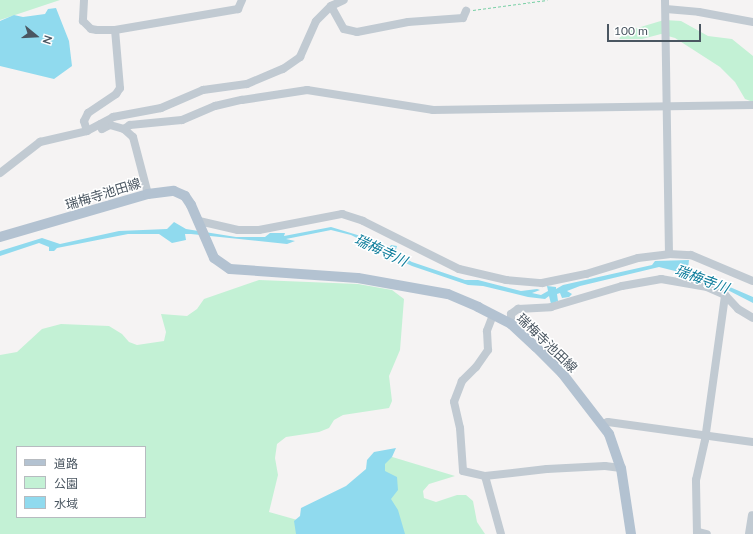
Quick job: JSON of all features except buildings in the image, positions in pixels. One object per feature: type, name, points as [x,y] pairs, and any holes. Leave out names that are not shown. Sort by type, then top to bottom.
[{"type":"main road","name":"瑞梅寺池田線","points":[[0,237],[148,194],[167,191],[180,193],[191,205],[199,221],[210,252],[219,263],[230,269],[358,278],[440,292],[493,315],[511,324],[562,373],[610,434],[621,468],[631,534]]},
{"type":"street","points":[[84,0],[82,11],[86,26],[96,30],[116,30],[238,9],[242,0]]},
{"type":"street","points":[[0,173],[40,142],[87,131],[118,116],[161,108],[204,90],[247,84],[283,69],[300,57],[316,21],[332,6],[344,0]]},
{"type":"street","points":[[665,0],[669,254]]},
{"type":"street","points":[[332,6],[344,28],[357,32],[408,22],[463,18],[466,11]]},
{"type":"street","points":[[666,9],[699,12],[753,22]]},
{"type":"street","points":[[87,131],[84,121],[88,113],[116,94],[120,88],[116,30]]},
{"type":"street","points":[[124,129],[130,125],[182,120],[215,106],[242,100],[306,90],[433,110],[753,105]]},
{"type":"street","points":[[100,124],[102,129],[110,126],[124,129],[135,142],[148,194]]},
{"type":"street","points":[[199,221],[238,230],[259,230],[342,214],[363,221],[459,269],[506,280],[542,283],[586,274],[638,258],[669,254],[697,258],[753,282]]},
{"type":"street","points":[[511,324],[511,314],[518,309],[551,307],[622,286],[662,279],[706,287],[725,294],[738,309],[753,318]]},
{"type":"street","points":[[707,534],[698,533],[696,480],[705,434],[725,294]]},
{"type":"street","points":[[493,315],[487,331],[488,350],[476,367],[462,381],[454,402],[460,428],[463,471],[485,476],[547,469],[605,466],[621,468]]},
{"type":"street","points":[[602,424],[608,422],[705,434],[753,442]]},
{"type":"street","points":[[485,476],[501,534]]},
{"type":"street","points":[[749,534],[752,515]]},
{"type":"path","points":[[466,11],[547,0]]},
{"type":"green space","points":[[0,0],[60,0],[0,20]]},
{"type":"green space","points":[[664,20],[681,21],[708,36],[732,39],[753,56],[753,102],[745,99],[735,82],[720,67],[675,38],[661,34],[642,39],[619,39],[624,32]]},
{"type":"green space","points":[[259,280],[358,284],[392,290],[404,299],[400,350],[389,376],[392,401],[389,408],[343,415],[334,420],[329,428],[319,432],[286,437],[277,444],[275,458],[278,475],[269,512],[308,523],[311,534],[0,534],[0,355],[17,352],[42,329],[61,324],[109,326],[122,334],[129,342],[137,345],[164,341],[166,332],[161,314],[187,316],[197,309],[204,299]]},
{"type":"green space","points":[[389,456],[455,476],[429,484],[423,491],[424,498],[436,502],[457,495],[466,495],[473,501],[477,522],[485,534],[398,534],[382,468]]},
{"type":"water","points":[[56,8],[69,41],[72,66],[54,79],[0,66],[0,21],[14,15],[23,17],[45,14],[48,9]]},
{"type":"water","name":"瑞梅寺川","points":[[174,222],[186,229],[236,237],[265,237],[270,233],[285,233],[284,236],[331,227],[364,237],[388,250],[391,245],[397,246],[395,253],[412,262],[465,280],[478,280],[521,291],[537,289],[540,290],[532,293],[541,295],[548,291],[547,286],[556,287],[556,289],[563,285],[652,265],[655,261],[689,260],[688,269],[753,297],[753,303],[710,281],[689,275],[681,277],[679,272],[659,267],[580,286],[567,291],[572,294],[569,297],[562,298],[560,293],[557,294],[558,301],[551,304],[549,296],[545,299],[528,297],[483,286],[468,285],[412,266],[393,257],[387,261],[385,252],[351,235],[331,230],[286,239],[295,241],[287,244],[191,234],[185,234],[186,240],[172,243],[159,234],[128,234],[57,248],[54,251],[49,251],[49,247],[39,243],[0,256],[0,251],[42,238],[60,244],[119,231],[167,229]]},
{"type":"water","points":[[396,448],[392,457],[385,464],[385,471],[397,477],[398,490],[391,499],[398,510],[405,534],[296,534],[294,521],[300,516],[301,508],[346,486],[366,469],[367,460],[374,452]]}]
